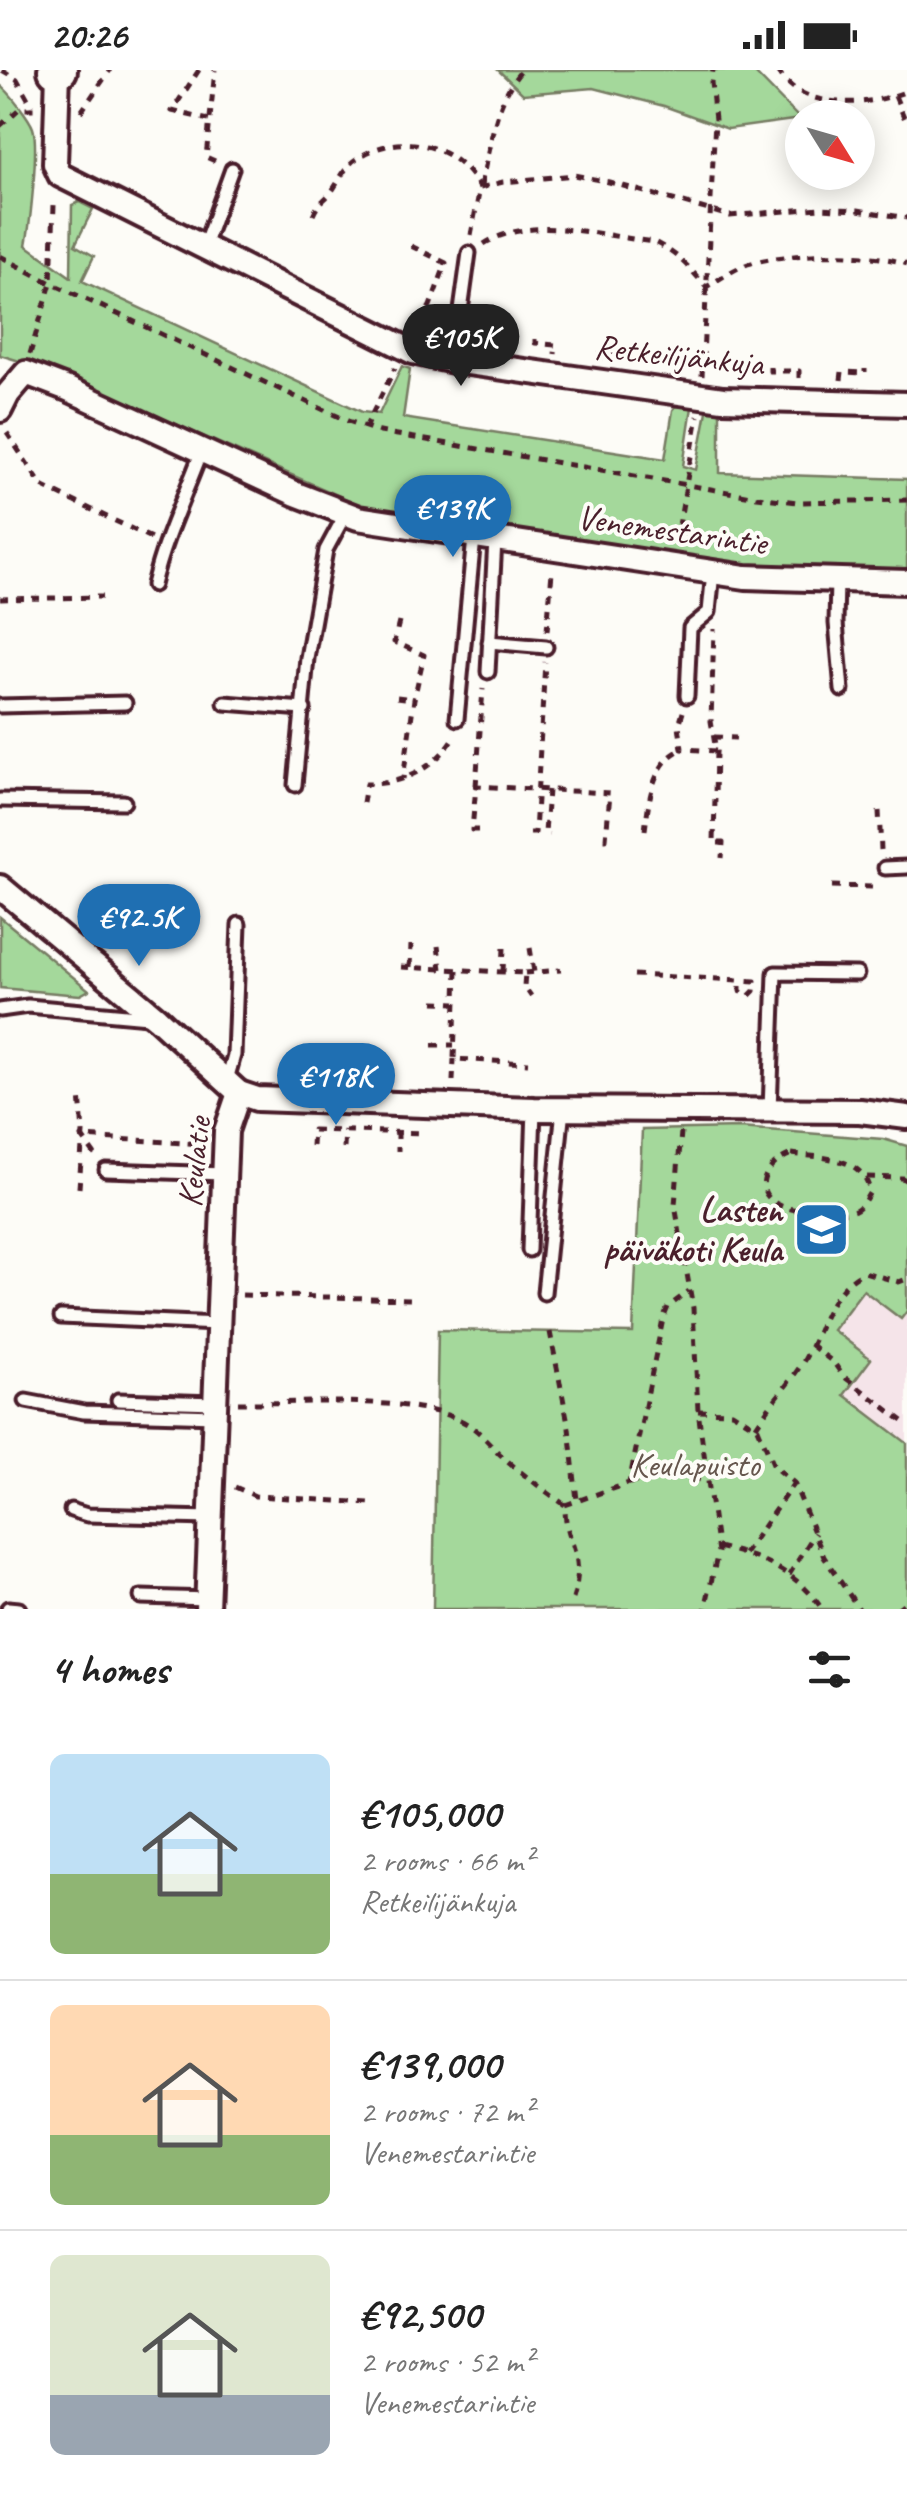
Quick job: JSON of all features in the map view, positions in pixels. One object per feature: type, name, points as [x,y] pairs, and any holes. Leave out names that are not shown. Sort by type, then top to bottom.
[{"type":"street","name":"Retkeilijänkuja","points":[[58,71],[55,164],[66,180],[404,348],[454,361],[723,399],[907,404]]},
{"type":"street","name":"Venemestarintie","points":[[1,418],[8,394],[26,373],[346,513],[401,526],[714,572],[781,580],[907,582]]},
{"type":"street","points":[[0,888],[233,1086]]},
{"type":"street","name":"Keulatie","points":[[207,1604],[225,1146],[233,1086],[257,1099],[534,1108],[860,1110],[907,1117]]},
{"type":"lane","points":[[202,249],[232,168]]},
{"type":"lane","points":[[454,361],[469,253]]},
{"type":"lane","points":[[153,585],[162,543],[180,510],[202,450]]},
{"type":"lane","points":[[295,786],[307,658],[326,550],[346,513]]},
{"type":"lane","points":[[484,538],[488,672]]},
{"type":"lane","points":[[458,718],[484,538]]},
{"type":"lane","points":[[687,696],[690,628],[709,612],[714,572]]},
{"type":"lane","points":[[838,580],[836,623],[842,690]]},
{"type":"lane","points":[[490,642],[546,647]]},
{"type":"lane","points":[[0,706],[125,703]]},
{"type":"lane","points":[[226,703],[304,709]]},
{"type":"lane","points":[[0,800],[124,802]]},
{"type":"lane","points":[[885,868],[907,868]]},
{"type":"lane","points":[[233,1086],[239,924]]},
{"type":"lane","points":[[770,1110],[774,973],[857,974]]},
{"type":"lane","points":[[0,1010],[46,1007],[157,1018]]},
{"type":"lane","points":[[529,1250],[534,1108]]},
{"type":"lane","points":[[544,1293],[563,1108]]},
{"type":"lane","points":[[106,1170],[224,1174]]},
{"type":"lane","points":[[61,1317],[218,1324]]},
{"type":"lane","points":[[118,1400],[215,1410]]},
{"type":"lane","points":[[26,1402],[84,1412],[215,1410]]},
{"type":"lane","points":[[71,1510],[87,1515],[211,1518]]},
{"type":"lane","points":[[141,1597],[207,1604]]},
{"type":"lane","points":[[8,1608],[19,1609]]},
{"type":"path","points":[[0,126],[19,109],[34,108],[17,79],[2,70]]},
{"type":"path","points":[[81,112],[110,70]]},
{"type":"path","points":[[172,111],[199,70]]},
{"type":"path","points":[[215,70],[206,157],[232,168]]},
{"type":"path","points":[[469,253],[498,112],[522,70]]},
{"type":"path","points":[[702,378],[715,120],[713,70]]},
{"type":"path","points":[[779,73],[802,95],[818,99],[896,96],[907,91]]},
{"type":"path","points":[[896,96],[907,124]]},
{"type":"path","points":[[164,106],[209,120]]},
{"type":"path","points":[[313,215],[319,201],[330,195],[354,160],[400,143],[449,153],[470,170],[480,188]]},
{"type":"path","points":[[480,188],[574,175],[730,216],[819,208],[907,218]]},
{"type":"path","points":[[469,253],[500,234],[533,229],[654,242],[680,258],[706,288]]},
{"type":"path","points":[[31,351],[51,283],[52,236]]},
{"type":"path","points":[[412,246],[446,263],[430,306],[414,331]]},
{"type":"path","points":[[0,256],[366,428],[798,502],[907,500]]},
{"type":"path","points":[[706,288],[742,266],[777,256],[871,257],[907,264]]},
{"type":"path","points":[[535,340],[552,345]]},
{"type":"path","points":[[608,352],[630,352]]},
{"type":"path","points":[[366,428],[400,356]]},
{"type":"path","points":[[770,368],[793,371]]},
{"type":"path","points":[[846,372],[865,370]]},
{"type":"path","points":[[675,552],[700,403]]},
{"type":"path","points":[[1,418],[42,486],[162,543]]},
{"type":"path","points":[[530,833],[535,833],[552,563]]},
{"type":"path","points":[[0,599],[102,597]]},
{"type":"path","points":[[399,622],[394,642],[424,654],[404,780]]},
{"type":"path","points":[[478,830],[472,830],[484,678],[488,672]]},
{"type":"path","points":[[396,697],[414,698]]},
{"type":"path","points":[[364,803],[366,784],[404,780],[419,772],[450,743],[458,718]]},
{"type":"path","points":[[713,737],[736,738]]},
{"type":"path","points":[[645,830],[652,786],[668,755],[682,749]]},
{"type":"path","points":[[716,750],[714,843],[723,844],[722,858]]},
{"type":"path","points":[[476,786],[610,793],[606,839],[598,839]]},
{"type":"path","points":[[548,790],[544,833],[550,834]]},
{"type":"path","points":[[410,968],[411,945]]},
{"type":"path","points":[[438,946],[442,969]]},
{"type":"path","points":[[503,972],[504,947]]},
{"type":"path","points":[[530,948],[534,972]]},
{"type":"path","points":[[652,966],[652,976]]},
{"type":"path","points":[[688,967],[688,978]]},
{"type":"path","points":[[401,968],[525,973],[561,970]]},
{"type":"path","points":[[634,975],[739,980],[737,969]]},
{"type":"path","points":[[457,970],[454,1060],[528,1063]]},
{"type":"path","points":[[525,973],[524,986],[531,996]]},
{"type":"path","points":[[434,1002],[456,1003]]},
{"type":"path","points":[[432,1045],[454,1045]]},
{"type":"path","points":[[79,1188],[80,1094]]},
{"type":"path","points":[[682,1123],[675,1205],[690,1291],[698,1411],[718,1547],[704,1609]]},
{"type":"path","points":[[312,1146],[313,1130],[424,1133]]},
{"type":"path","points":[[344,1148],[345,1130]]},
{"type":"path","points":[[398,1131],[398,1152]]},
{"type":"path","points":[[82,1137],[225,1146]]},
{"type":"path","points":[[82,1137],[106,1170]]},
{"type":"path","points":[[866,1178],[870,1192],[864,1202],[854,1211],[840,1213],[801,1211],[777,1204],[767,1194],[763,1181],[776,1160],[792,1154],[848,1163],[866,1178],[907,1181]]},
{"type":"path","points":[[756,1426],[812,1345],[822,1315],[859,1274],[869,1272],[898,1282],[907,1280]]},
{"type":"path","points":[[628,1483],[668,1306],[690,1291]]},
{"type":"path","points":[[220,1294],[410,1299]]},
{"type":"path","points":[[550,1332],[569,1428],[577,1500]]},
{"type":"path","points":[[812,1345],[843,1376],[907,1424]]},
{"type":"path","points":[[215,1410],[403,1405],[436,1412],[466,1423],[513,1466],[566,1504]]},
{"type":"path","points":[[698,1411],[732,1412],[756,1426],[774,1466],[794,1483],[824,1556],[859,1609]]},
{"type":"path","points":[[566,1504],[628,1483],[674,1475],[707,1481]]},
{"type":"path","points":[[744,1554],[794,1483]]},
{"type":"path","points":[[212,1488],[240,1487],[255,1496],[371,1502]]},
{"type":"path","points":[[566,1504],[565,1515],[580,1571],[574,1598]]},
{"type":"path","points":[[790,1575],[815,1533]]},
{"type":"path","points":[[718,1547],[760,1558],[790,1575],[813,1595],[822,1609]]},
{"type":"path","points":[[897,1609],[907,1601]]},
{"type":"shaded area","name":"Lasten päiväkoti Keula","points":[[883,1139],[907,1146],[907,1443],[731,1311]]},
{"type":"green space","points":[[498,70],[752,70],[785,104],[785,121],[728,129],[664,106],[594,88],[523,94]]},
{"type":"green space","points":[[0,85],[28,118],[35,137],[26,245],[71,277],[72,205],[79,202],[93,209],[75,245],[94,256],[82,281],[362,412],[379,414],[402,366],[410,369],[403,418],[665,459],[673,410],[676,406],[692,407],[683,466],[696,470],[707,411],[720,411],[720,473],[907,479],[907,574],[811,571],[696,560],[360,505],[62,374],[0,355]]},
{"type":"green space","points":[[0,917],[89,990],[80,995],[0,988]]},
{"type":"green space","name":"Keulapuisto","points":[[740,1128],[883,1139],[907,1146],[907,1311],[901,1319],[863,1290],[833,1330],[871,1359],[844,1395],[907,1443],[907,1609],[433,1609],[438,1330],[633,1333],[642,1130]]},
{"type":"place","name":"Lasten päiväkoti Keula","points":[[821,1229]]}]
